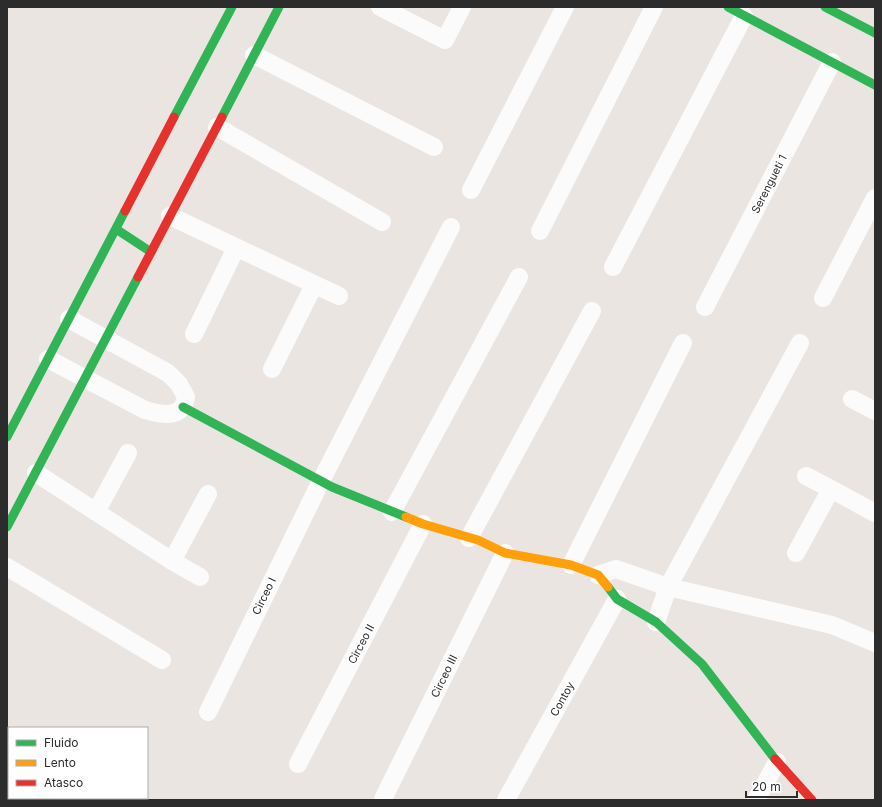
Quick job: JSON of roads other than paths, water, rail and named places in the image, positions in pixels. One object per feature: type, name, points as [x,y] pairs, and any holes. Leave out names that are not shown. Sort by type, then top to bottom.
[{"type":"street","points":[[7,437],[232,7]]},
{"type":"street","points":[[7,527],[279,7]]},
{"type":"street","points":[[380,7],[445,40],[462,7]]},
{"type":"street","points":[[471,190],[565,7]]},
{"type":"street","points":[[540,231],[654,7]]},
{"type":"street","points":[[728,7],[875,85]]},
{"type":"street","points":[[824,7],[875,33]]},
{"type":"street","points":[[613,267],[744,16]]},
{"type":"street","points":[[254,55],[434,147]]},
{"type":"street","name":"Serengueti 1","points":[[705,307],[832,62]]},
{"type":"street","points":[[217,127],[382,222]]},
{"type":"street","points":[[823,298],[875,198]]},
{"type":"street","points":[[170,216],[338,296]]},
{"type":"street","name":"Circeo I","points":[[208,712],[321,481],[451,227]]},
{"type":"street","points":[[116,229],[151,252]]},
{"type":"street","points":[[194,334],[236,248]]},
{"type":"street","points":[[392,512],[519,277]]},
{"type":"street","points":[[272,369],[314,285]]},
{"type":"street","points":[[470,538],[592,311]]},
{"type":"street","points":[[48,359],[144,410],[161,414],[176,413],[183,407],[186,397],[179,384],[168,373],[68,319]]},
{"type":"street","points":[[571,566],[683,343]]},
{"type":"street","points":[[656,622],[668,587],[800,344]]},
{"type":"street","points":[[852,399],[875,411]]},
{"type":"street","points":[[183,407],[218,424],[332,487],[392,512],[423,524],[478,540],[505,552],[571,566],[598,575],[617,598],[656,622],[702,664],[777,762],[812,800]]},
{"type":"street","points":[[96,512],[128,453]]},
{"type":"street","points":[[36,473],[172,561],[200,577]]},
{"type":"street","points":[[806,476],[831,488],[875,513]]},
{"type":"street","points":[[796,553],[831,488]]},
{"type":"street","points":[[172,561],[208,494]]},
{"type":"street","name":"Circeo II","points":[[298,764],[423,524]]},
{"type":"street","name":"Circeo III","points":[[382,799],[505,552]]},
{"type":"street","points":[[7,567],[162,660]]},
{"type":"street","points":[[598,575],[616,569],[668,587],[832,625],[875,643]]},
{"type":"street","name":"Contoy","points":[[506,800],[617,598]]},
{"type":"street","points":[[756,800],[777,762]]}]
